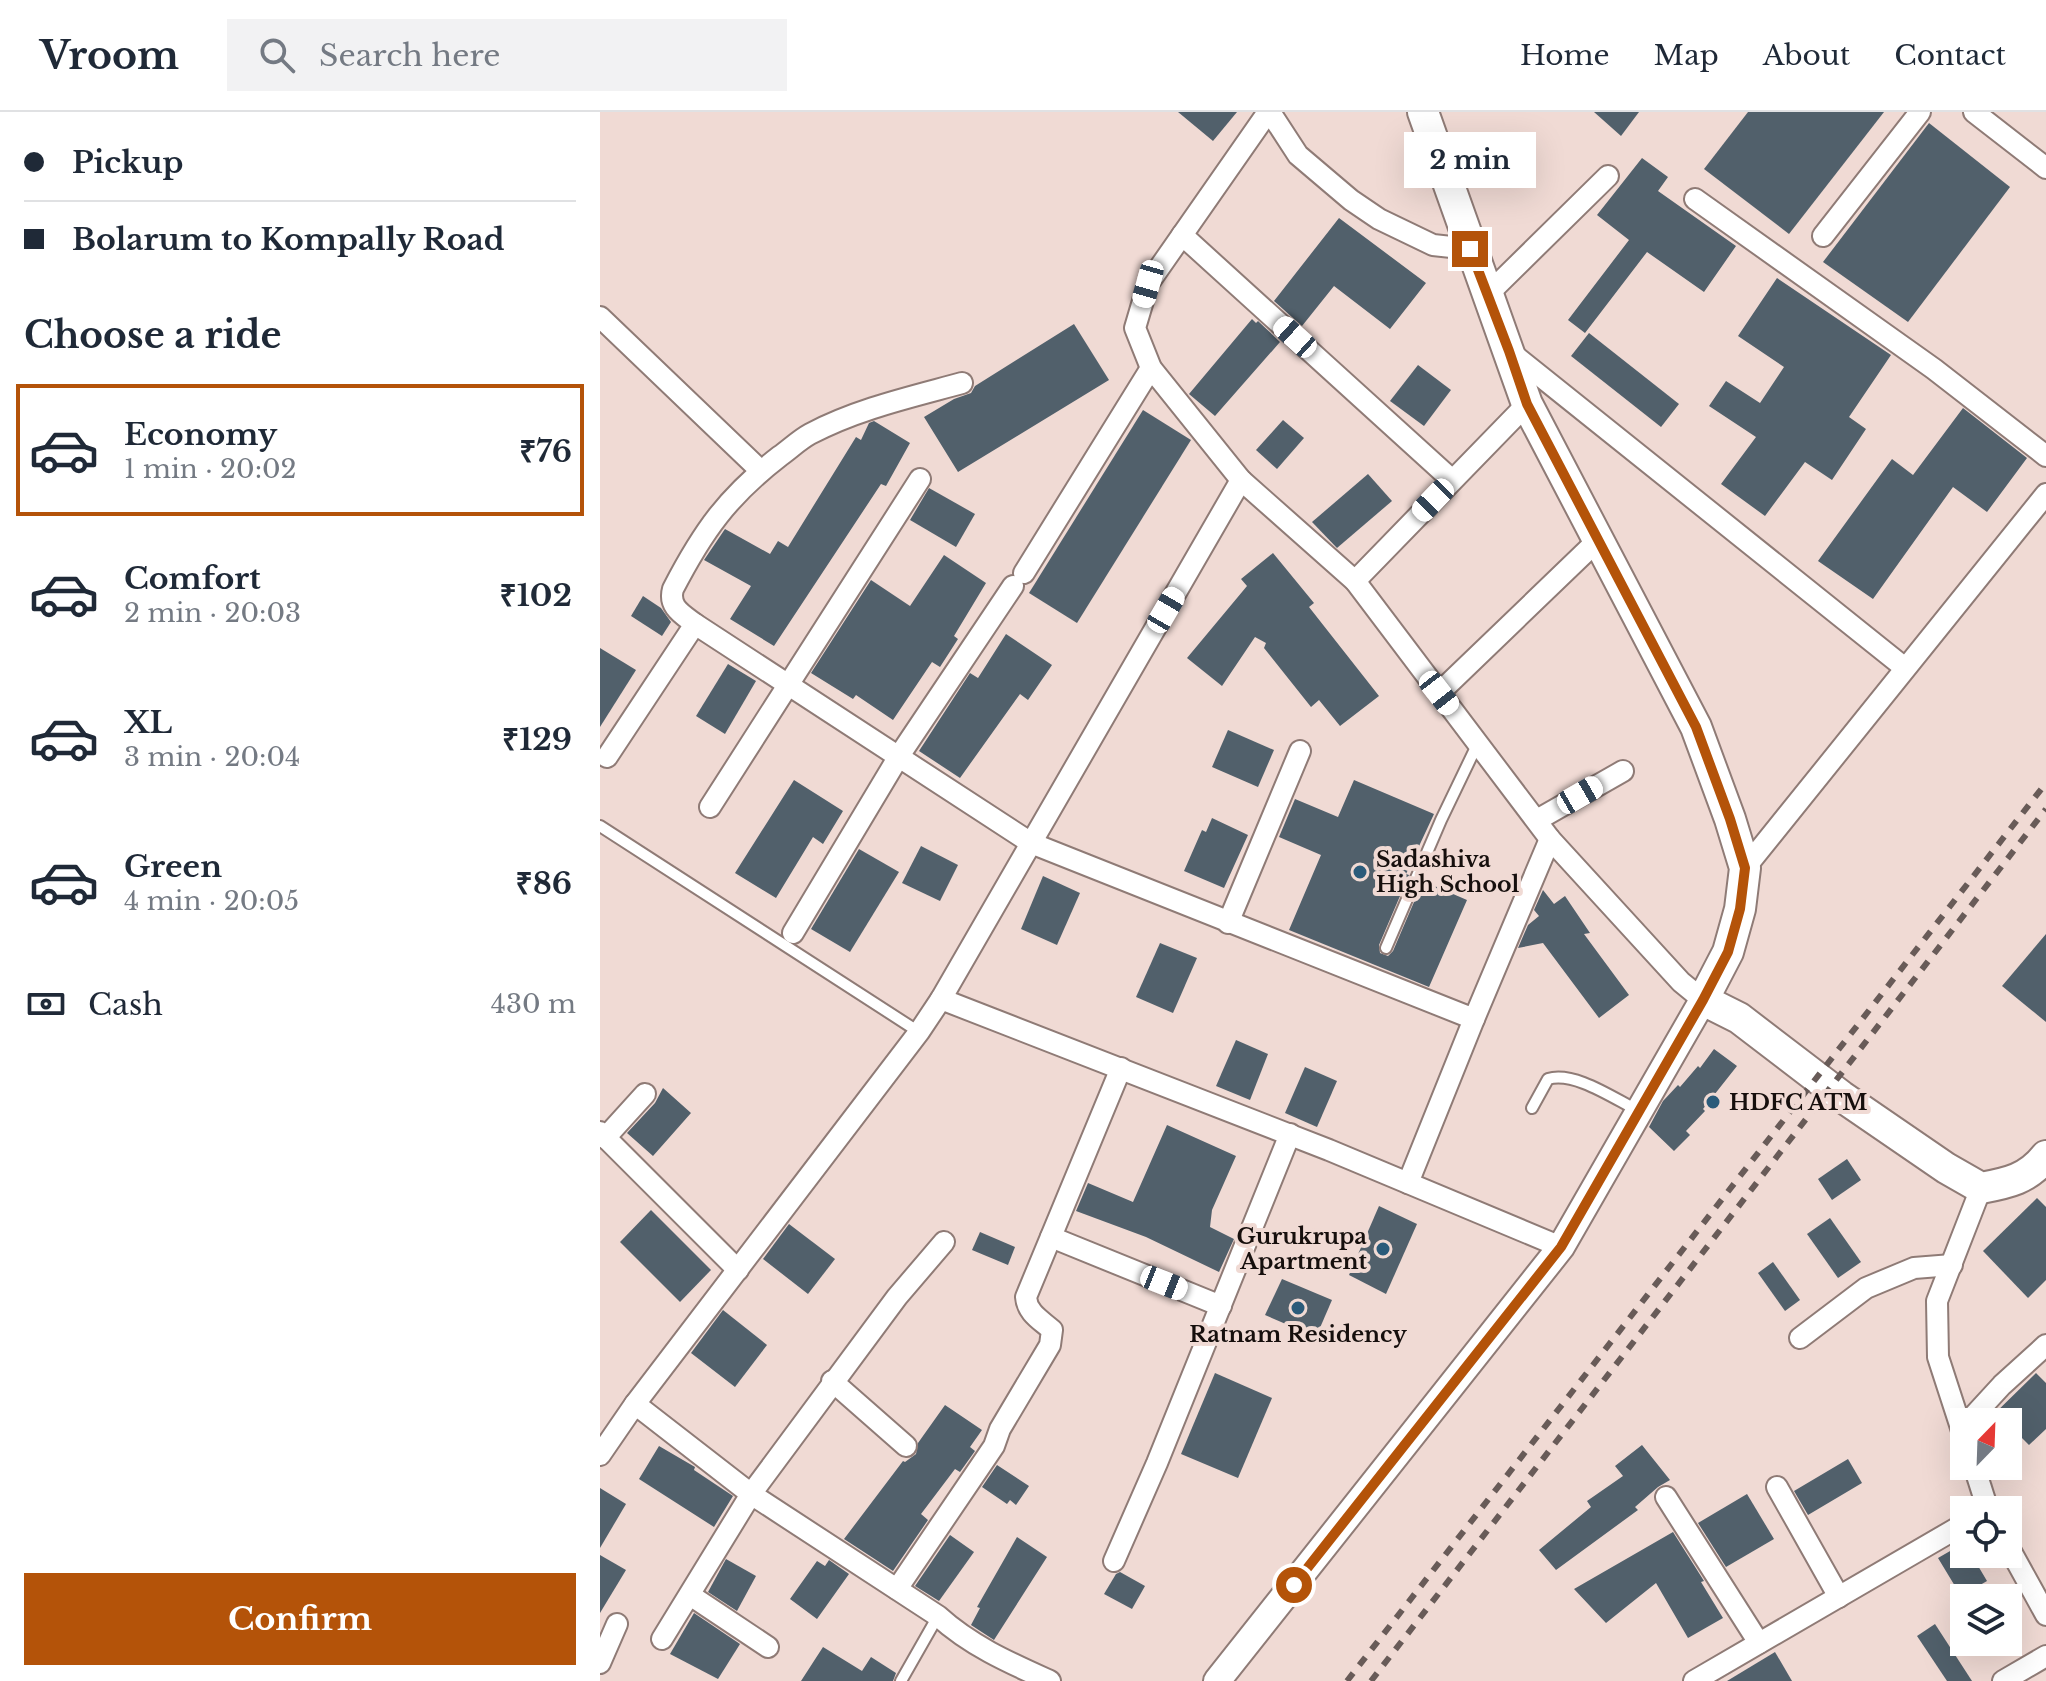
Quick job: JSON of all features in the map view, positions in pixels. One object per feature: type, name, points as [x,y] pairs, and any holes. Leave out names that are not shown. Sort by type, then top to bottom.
[{"type":"main road","points":[[1423,112],[1527,404],[1696,727],[1730,819],[1745,868],[1740,909],[1728,952],[1703,1000],[1739,1018],[1841,1096],[1946,1168],[1981,1188],[2014,1182],[2035,1170],[2046,1156]]},
{"type":"street","points":[[1217,1681],[1561,1247],[1703,1000],[1681,982],[1550,839],[1355,581],[1241,480],[1151,368],[1135,328],[1148,284],[1269,112],[1298,155],[1351,200],[1379,219],[1433,245],[1470,249]]},
{"type":"street","points":[[1823,236],[1920,112]]},
{"type":"street","points":[[1974,112],[2046,168]]},
{"type":"street","points":[[1486,296],[1608,176]]},
{"type":"street","points":[[1695,199],[1934,369],[2046,456]]},
{"type":"street","points":[[1182,235],[1452,480]]},
{"type":"street","points":[[600,317],[761,471]]},
{"type":"street","points":[[1509,351],[1905,668]]},
{"type":"street","points":[[793,933],[899,756],[1019,580],[1151,368]]},
{"type":"street","points":[[962,383],[878,406],[809,434],[761,471],[729,502],[700,537],[673,589],[670,597],[672,605],[695,624],[1031,843],[1474,1019]]},
{"type":"street","points":[[1355,581],[1527,404]]},
{"type":"street","points":[[710,807],[920,479]]},
{"type":"street","points":[[600,1455],[635,1404],[941,999],[1241,480]]},
{"type":"street","points":[[1745,868],[2046,494]]},
{"type":"street","points":[[1439,693],[1598,540]]},
{"type":"street","points":[[607,757],[695,624]]},
{"type":"street","points":[[1228,923],[1300,751]]},
{"type":"street","points":[[1537,820],[1623,771]]},
{"type":"street","points":[[1408,1183],[1550,839]]},
{"type":"street","points":[[941,999],[1290,1134],[1561,1247]]},
{"type":"street","points":[[897,1589],[994,1446],[1000,1429],[1050,1345],[1052,1330],[1026,1305],[1026,1297],[1121,1068]]},
{"type":"street","points":[[645,1094],[602,1135],[738,1270]]},
{"type":"street","points":[[1114,1561],[1290,1134]]},
{"type":"street","points":[[1956,1408],[1938,1357],[1937,1301],[1981,1188]]},
{"type":"street","points":[[1051,1237],[1221,1306]]},
{"type":"street","points":[[662,1639],[751,1494],[832,1381],[944,1242]]},
{"type":"street","points":[[1800,1338],[1866,1288],[1914,1268],[1952,1265]]},
{"type":"street","points":[[1982,1408],[2002,1385],[2044,1350]]},
{"type":"street","points":[[832,1381],[906,1446]]},
{"type":"street","points":[[635,1404],[751,1494],[938,1616],[960,1636],[992,1655],[1050,1681]]},
{"type":"street","points":[[1777,1487],[1839,1597]]},
{"type":"street","points":[[1666,1497],[1759,1643]]},
{"type":"street","points":[[1694,1681],[1950,1532]]},
{"type":"street","points":[[2020,1568],[2046,1615]]},
{"type":"street","points":[[690,1595],[768,1647]]},
{"type":"street","points":[[600,1663],[617,1624]]},
{"type":"street","points":[[2003,1681],[2046,1656]]},
{"type":"lane","points":[[1386,948],[1478,743]]},
{"type":"lane","points":[[600,826],[919,1032]]},
{"type":"lane","points":[[1532,1108],[1548,1079],[1557,1076],[1571,1078],[1639,1111]]},
{"type":"lane","points":[[901,1681],[938,1616]]},
{"type":"building","points":[[1178,112],[1237,112],[1213,141]]},
{"type":"building","points":[[1594,112],[1639,112],[1621,136]]},
{"type":"building","points":[[1748,112],[1884,112],[1789,234],[1704,169]]},
{"type":"building","points":[[1929,123],[2010,187],[1908,322],[1823,262]]},
{"type":"building","points":[[1642,158],[1668,177],[1658,191],[1736,246],[1704,292],[1647,252],[1585,333],[1568,320],[1629,240],[1597,215]]},
{"type":"building","points":[[1339,218],[1426,283],[1390,329],[1334,286],[1302,326],[1274,301]]},
{"type":"building","points":[[1777,278],[1891,355],[1849,417],[1866,429],[1832,480],[1805,462],[1765,516],[1721,484],[1756,437],[1709,406],[1726,381],[1760,403],[1784,367],[1738,336]]},
{"type":"building","points":[[1252,319],[1280,342],[1215,416],[1189,394]]},
{"type":"building","points":[[1074,324],[1109,380],[958,472],[924,417],[971,393],[975,386]]},
{"type":"building","points":[[1589,333],[1679,404],[1661,427],[1571,356]]},
{"type":"building","points":[[1418,365],[1451,390],[1424,426],[1390,401]]},
{"type":"building","points":[[1963,408],[2027,458],[1987,512],[1953,487],[1873,599],[1818,561],[1892,459],[1913,475]]},
{"type":"building","points":[[1143,410],[1191,440],[1077,623],[1029,593]]},
{"type":"building","points":[[1283,420],[1304,438],[1277,469],[1256,450]]},
{"type":"building","points":[[874,421],[910,443],[886,486],[881,484],[774,646],[730,619],[751,586],[704,560],[725,529],[770,554],[778,541],[788,547],[856,437],[861,440],[869,423]]},
{"type":"building","points":[[1368,474],[1392,501],[1337,548],[1312,522]]},
{"type":"building","points":[[929,488],[975,514],[956,547],[910,520]]},
{"type":"building","points":[[1273,553],[1314,603],[1309,607],[1379,696],[1340,726],[1319,700],[1311,707],[1264,648],[1266,643],[1255,637],[1222,686],[1187,658],[1247,586],[1241,579]]},
{"type":"building","points":[[944,555],[986,583],[954,636],[958,639],[940,667],[932,662],[893,720],[856,695],[853,699],[811,673],[871,580],[910,606]]},
{"type":"building","points":[[643,596],[661,608],[671,622],[662,636],[631,616]]},
{"type":"building","points":[[1006,634],[1052,665],[1028,700],[1020,694],[960,778],[919,751],[970,673],[978,678]]},
{"type":"building","points":[[600,648],[636,670],[600,727]]},
{"type":"building","points":[[728,664],[756,681],[725,734],[696,716]]},
{"type":"building","points":[[1228,730],[1274,750],[1258,787],[1212,767]]},
{"type":"building","points":[[794,780],[843,811],[823,844],[813,837],[776,898],[735,873]]},
{"type":"building","name":"Sadashiva High School","points":[[1354,780],[1434,814],[1406,874],[1409,875],[1379,945],[1380,953],[1388,956],[1393,951],[1423,881],[1467,900],[1429,987],[1289,930],[1321,855],[1279,837],[1295,799],[1338,817]]},
{"type":"building","points":[[1212,818],[1248,835],[1224,888],[1184,871],[1202,830],[1206,832]]},
{"type":"building","points":[[921,846],[958,865],[940,901],[902,883]]},
{"type":"building","points":[[859,849],[899,872],[850,952],[811,929]]},
{"type":"building","points":[[1043,876],[1080,893],[1057,945],[1021,929]]},
{"type":"building","points":[[1543,890],[1554,904],[1565,896],[1590,933],[1584,934],[1629,995],[1599,1018],[1543,943],[1518,948],[1528,925],[1539,916],[1534,910]]},
{"type":"building","points":[[2046,934],[2046,1022],[2002,986]]},
{"type":"building","points":[[1160,943],[1197,958],[1173,1013],[1136,997]]},
{"type":"building","points":[[1236,1040],[1268,1054],[1250,1100],[1216,1086]]},
{"type":"building","points":[[1714,1049],[1737,1066],[1703,1109],[1705,1111],[1686,1131],[1690,1135],[1674,1151],[1649,1127],[1663,1101],[1698,1066],[1700,1068]]},
{"type":"building","points":[[1305,1067],[1337,1081],[1317,1127],[1285,1113]]},
{"type":"building","points":[[663,1088],[691,1113],[653,1156],[627,1133],[655,1103]]},
{"type":"building","points":[[1167,1125],[1236,1156],[1212,1210],[1210,1227],[1234,1239],[1219,1272],[1146,1237],[1076,1211],[1088,1183],[1133,1202]]},
{"type":"building","points":[[1847,1159],[1861,1180],[1832,1200],[1818,1179]]},
{"type":"building","points":[[2037,1198],[2046,1207],[2046,1280],[2028,1298],[1983,1251]]},
{"type":"building","name":"Gurukrupa Apartment","points":[[1379,1206],[1417,1224],[1386,1294],[1349,1275]]},
{"type":"building","points":[[651,1210],[711,1270],[680,1302],[620,1242]]},
{"type":"building","points":[[1830,1218],[1861,1262],[1838,1278],[1807,1234]]},
{"type":"building","points":[[789,1224],[835,1259],[808,1294],[763,1259]]},
{"type":"building","points":[[980,1232],[1015,1247],[1008,1265],[972,1250]]},
{"type":"building","points":[[1773,1262],[1800,1300],[1785,1311],[1758,1273]]},
{"type":"building","name":"Ratnam Residency","points":[[1282,1279],[1332,1300],[1316,1337],[1265,1315]]},
{"type":"building","points":[[723,1310],[767,1345],[735,1387],[691,1353]]},
{"type":"building","points":[[1215,1373],[1272,1398],[1238,1478],[1181,1454]]},
{"type":"building","points":[[2036,1373],[2046,1383],[2046,1429],[2029,1445],[2022,1438],[2022,1408],[2000,1408]]},
{"type":"building","points":[[945,1405],[982,1430],[970,1447],[975,1451],[960,1472],[955,1469],[921,1514],[928,1520],[893,1571],[844,1539],[903,1461],[916,1454],[918,1443]]},
{"type":"building","points":[[1642,1445],[1670,1480],[1635,1507],[1638,1510],[1556,1570],[1539,1550],[1591,1507],[1587,1501],[1623,1476],[1615,1466]]},
{"type":"building","points":[[659,1446],[695,1467],[694,1470],[733,1496],[714,1527],[639,1479]]},
{"type":"building","points":[[1848,1459],[1862,1483],[1808,1515],[1794,1491]]},
{"type":"building","points":[[997,1465],[1029,1486],[1016,1505],[1010,1500],[1007,1504],[982,1487]]},
{"type":"building","points":[[600,1488],[626,1504],[600,1548]]},
{"type":"building","points":[[1747,1494],[1774,1539],[1726,1567],[1698,1523]]},
{"type":"building","points":[[1673,1532],[1723,1618],[1688,1638],[1656,1583],[1606,1623],[1574,1589]]},
{"type":"building","points":[[950,1535],[974,1552],[939,1601],[915,1586]]},
{"type":"building","points":[[1017,1537],[1047,1557],[994,1640],[971,1625],[980,1608],[977,1607]]},
{"type":"building","points":[[1950,1551],[1950,1568],[1979,1568],[1987,1581],[1982,1584],[1954,1584],[1938,1558]]},
{"type":"building","points":[[600,1555],[626,1570],[600,1613]]},
{"type":"building","points":[[726,1559],[756,1576],[737,1611],[708,1592]]},
{"type":"building","points":[[829,1560],[849,1574],[817,1619],[790,1599],[817,1561],[825,1566]]},
{"type":"building","points":[[1120,1572],[1145,1586],[1132,1609],[1104,1594]]},
{"type":"building","points":[[694,1613],[740,1644],[718,1679],[670,1654]]},
{"type":"building","points":[[1935,1624],[1950,1647],[1950,1656],[1956,1656],[1972,1681],[1947,1681],[1917,1636]]},
{"type":"building","points":[[823,1647],[862,1671],[871,1657],[896,1673],[893,1681],[801,1681]]},
{"type":"building","points":[[1775,1652],[1792,1681],[1727,1681]]},
{"type":"railway","points":[[1347,1681],[2046,783]]},
{"type":"railway","points":[[1371,1681],[2046,809]]},
{"type":"place","name":"Sadashiva High School","points":[[1360,872]]},
{"type":"place","name":"HDFC ATM","points":[[1713,1102]]},
{"type":"place","name":"Gurukrupa Apartment","points":[[1383,1249]]},
{"type":"place","name":"Ratnam Residency","points":[[1298,1308]]},
{"type":"route","points":[[1294,1585],[1561,1247],[1703,1000],[1728,952],[1740,909],[1745,868],[1696,727],[1527,404],[1470,249]]}]
